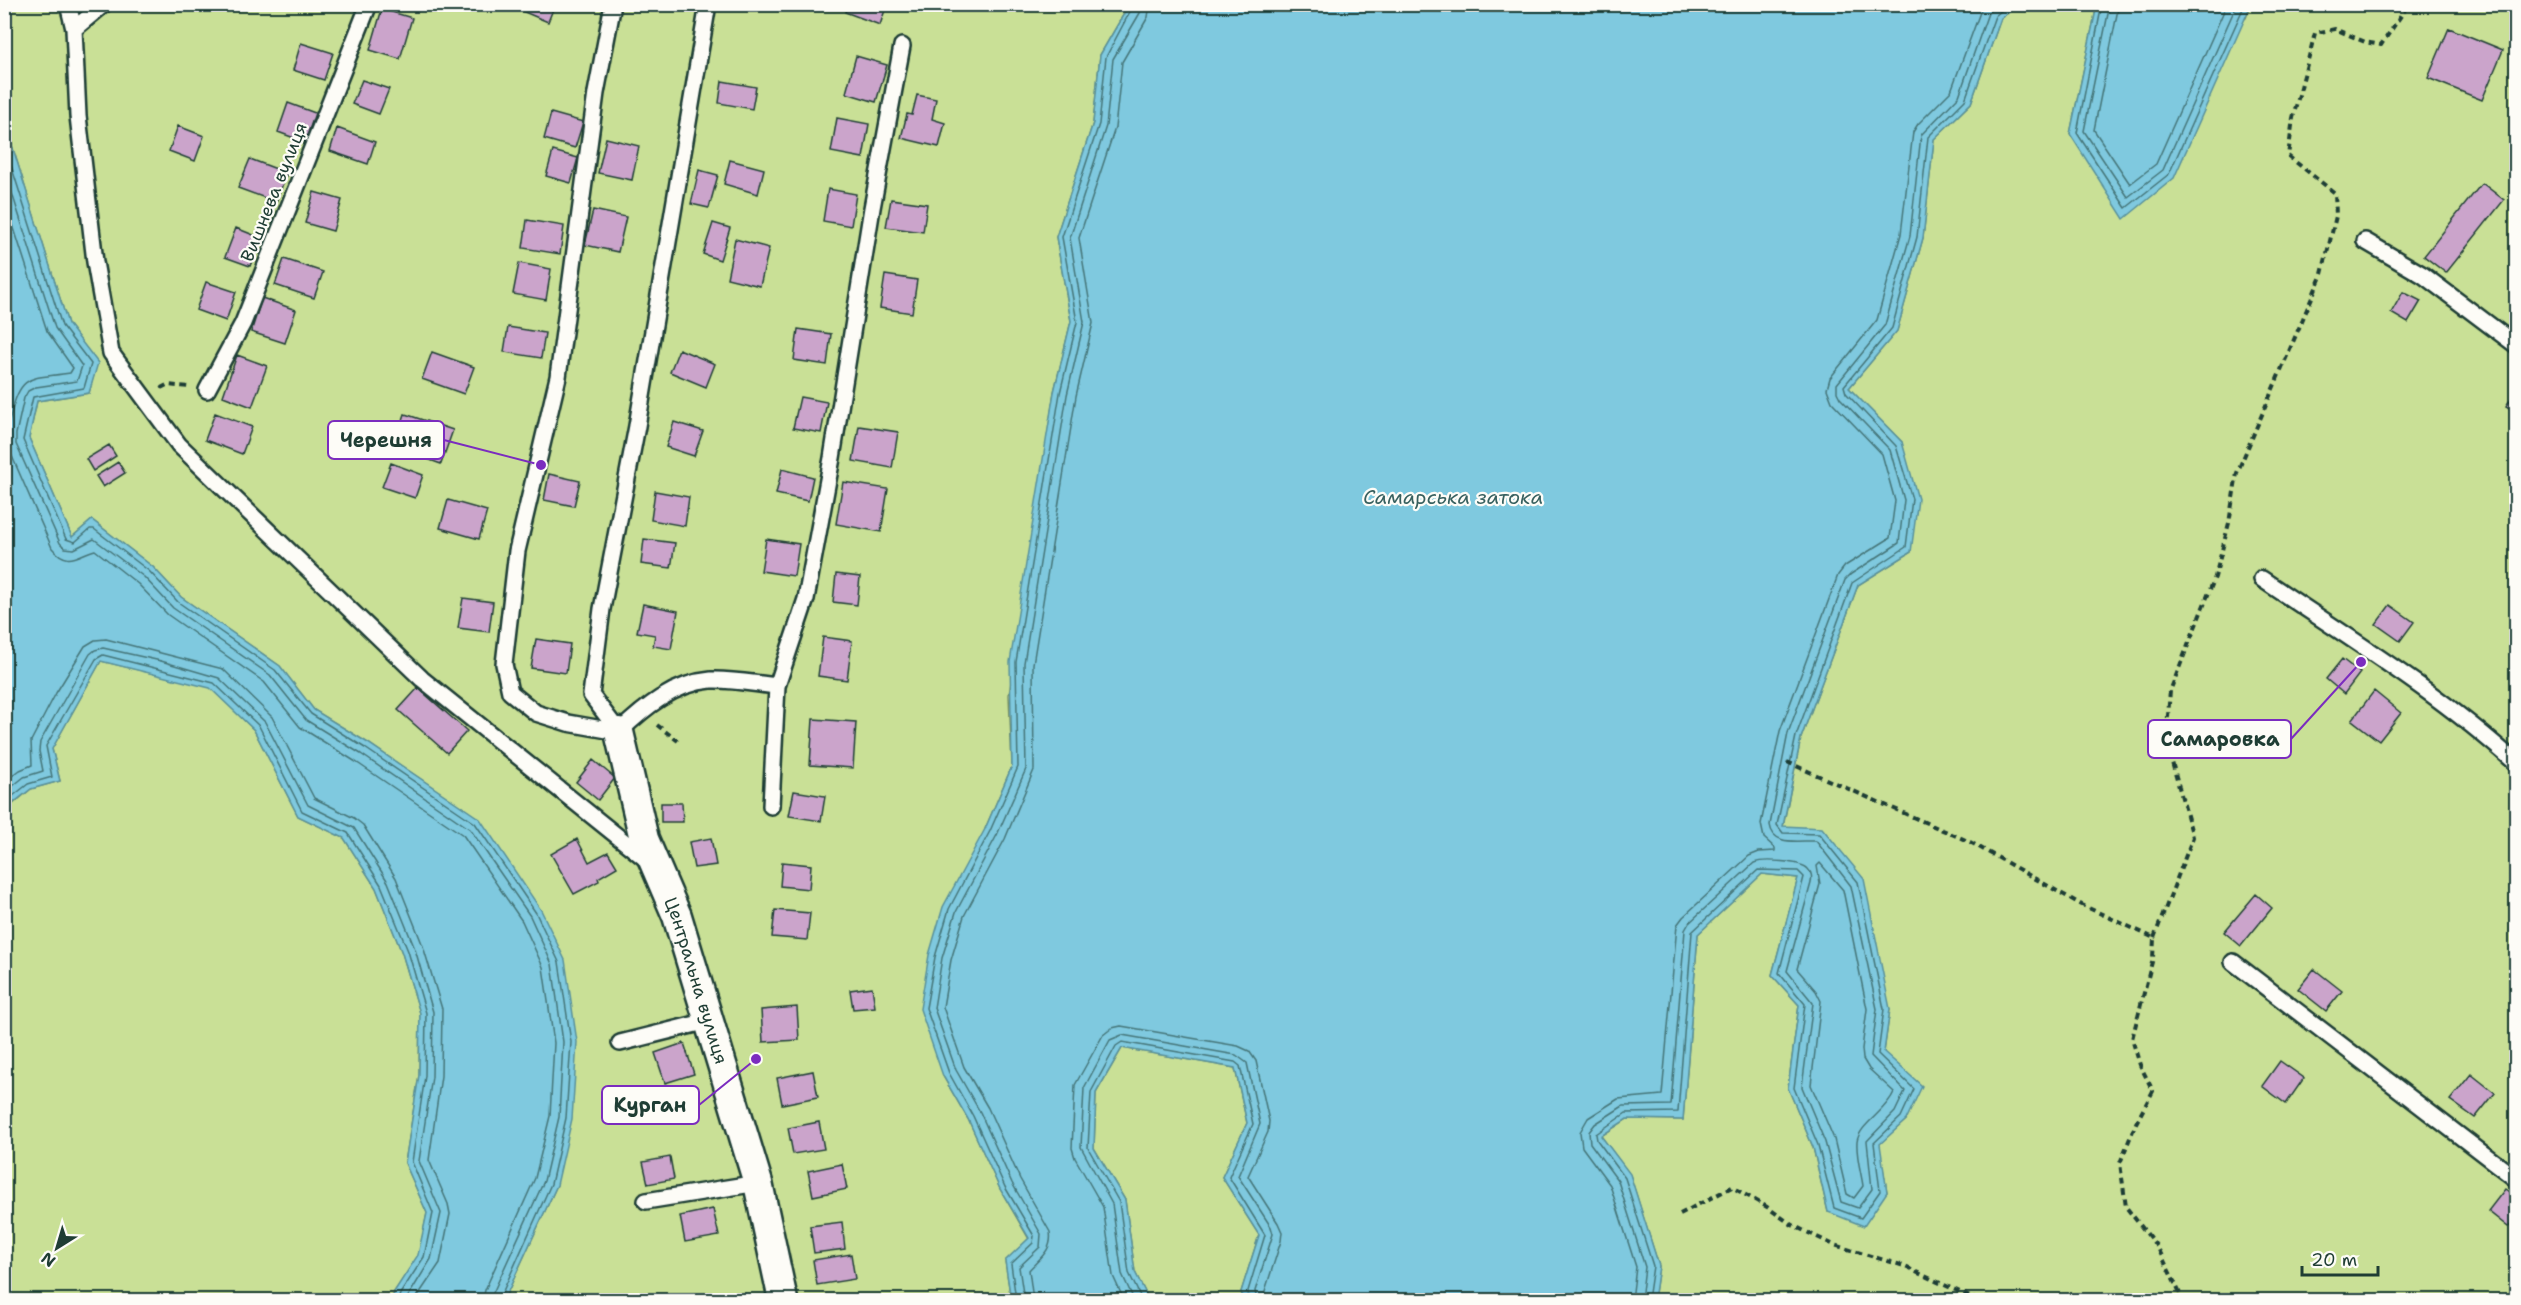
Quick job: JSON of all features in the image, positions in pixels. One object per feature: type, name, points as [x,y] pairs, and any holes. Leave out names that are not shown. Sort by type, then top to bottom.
[{"type":"street","name":"Центральна вулиця","points":[[619,732],[644,839],[677,916],[758,1183],[783,1300]]},
{"type":"lane","points":[[68,4],[74,29],[78,116],[95,262],[111,353],[179,445],[423,679],[657,868]]},
{"type":"lane","points":[[74,29],[104,4]]},
{"type":"lane","name":"Вишнева вулиця","points":[[207,390],[243,323],[369,4]]},
{"type":"lane","points":[[613,4],[596,93],[558,377],[517,551],[504,664],[510,692],[536,713],[568,723],[619,732]]},
{"type":"lane","points":[[619,732],[591,695],[602,609],[637,426],[708,4]]},
{"type":"lane","points":[[771,806],[777,686],[806,598],[902,46]]},
{"type":"lane","points":[[2364,241],[2423,275],[2517,345]]},
{"type":"lane","points":[[2262,579],[2421,686],[2487,736],[2517,764]]},
{"type":"lane","points":[[619,732],[642,710],[677,689],[711,680],[777,686]]},
{"type":"lane","points":[[2233,962],[2517,1179]]},
{"type":"lane","points":[[620,1043],[708,1021]]},
{"type":"lane","points":[[646,1201],[758,1183]]},
{"type":"path","points":[[2183,1300],[2158,1248],[2126,1208],[2120,1162],[2136,1123],[2153,1091],[2140,1065],[2132,1038],[2153,958],[2154,938],[2193,837],[2166,741],[2170,691],[2215,577],[2229,523],[2237,472],[2322,274],[2336,216],[2335,193],[2288,156],[2293,118],[2315,33],[2335,29],[2365,42],[2381,45],[2409,4]]},
{"type":"path","points":[[152,407],[157,391],[167,385],[207,390]]},
{"type":"path","points":[[1787,762],[1970,842],[2082,904],[2154,938]]},
{"type":"path","points":[[1680,1214],[1732,1187],[1767,1207],[1792,1225],[1834,1245],[1901,1265],[1977,1300]]},
{"type":"green space","points":[[4,5],[1129,5],[1100,55],[1093,123],[1056,237],[1071,321],[1054,392],[1009,695],[1012,766],[985,829],[943,1076],[968,1119],[1000,1189],[1029,1239],[1005,1261],[1011,1300],[504,1300],[557,1185],[479,819],[368,743],[314,710],[280,666],[181,597],[153,567],[92,520],[72,537],[29,438],[37,401],[89,393],[97,363],[68,324],[5,123]]},
{"type":"green space","points":[[2019,5],[2097,5],[2070,134],[2246,18],[2251,5],[2516,5],[2516,1300],[1654,1300],[1659,1266],[1630,1175],[1601,1136],[1627,1119],[1683,1120],[1698,934],[1762,874],[1798,878],[1772,975],[1799,1005],[1788,1088],[1813,1147],[1828,1212],[1887,1192],[1879,1144],[1906,1120],[1884,1052],[1890,1009],[1783,827],[1801,738],[1858,585],[1911,552],[1902,442],[1849,388],[1897,331],[1923,238],[1934,139],[1971,103],[2001,18]]},
{"type":"green space","points":[[101,661],[210,687],[254,730],[298,816],[344,838],[376,888],[402,953],[420,1013],[419,1075],[405,1163],[427,1213],[419,1255],[394,1292],[392,1300],[5,1300],[6,810],[31,789],[60,781],[52,749]]},
{"type":"green space","points":[[1122,1048],[1235,1068],[1247,1123],[1222,1177],[1259,1235],[1241,1292],[1244,1300],[1149,1300],[1135,1272],[1125,1200],[1094,1148],[1096,1093]]},
{"type":"water","name":"Самарська затока","points":[[1129,5],[2019,5],[2001,18],[1971,103],[1934,139],[1923,238],[1897,331],[1849,388],[1902,442],[1918,499],[1911,552],[1858,585],[1801,738],[1783,826],[1822,828],[1864,879],[1890,1009],[1884,1052],[1922,1086],[1906,1120],[1880,1144],[1887,1192],[1864,1226],[1828,1212],[1813,1147],[1788,1088],[1799,1005],[1772,975],[1798,878],[1762,874],[1698,934],[1683,1120],[1627,1119],[1601,1136],[1630,1174],[1659,1266],[1654,1300],[1244,1300],[1241,1292],[1259,1235],[1222,1177],[1247,1123],[1235,1068],[1122,1048],[1096,1093],[1094,1148],[1125,1200],[1135,1272],[1149,1300],[1011,1300],[1005,1261],[1029,1238],[1000,1189],[968,1119],[943,1076],[920,1009],[929,955],[943,907],[985,829],[1012,766],[1010,662],[1054,392],[1071,321],[1056,237],[1093,123],[1100,55]]},
{"type":"water","points":[[2097,5],[2251,5],[2174,178],[2124,219],[2070,134]]},
{"type":"water","points":[[5,123],[68,324],[98,363],[89,393],[37,401],[29,438],[72,537],[92,520],[153,567],[181,597],[280,666],[314,710],[368,743],[480,819],[541,910],[565,960],[577,1042],[572,1119],[557,1185],[504,1300],[392,1300],[394,1292],[418,1255],[427,1213],[405,1163],[419,1075],[420,1013],[402,953],[376,888],[344,838],[298,816],[254,730],[210,688],[101,661],[52,749],[60,781],[31,789],[6,809],[5,818]]},
{"type":"building","points":[[524,4],[555,4],[548,22],[522,11]]},
{"type":"building","points":[[847,4],[887,4],[880,25],[845,12]]},
{"type":"building","points":[[382,9],[412,18],[400,59],[370,50]]},
{"type":"building","points":[[2449,28],[2503,50],[2482,100],[2428,78]]},
{"type":"building","points":[[301,43],[333,53],[324,80],[293,70]]},
{"type":"building","points":[[856,56],[887,65],[876,102],[846,93]]},
{"type":"building","points":[[362,80],[389,89],[379,114],[352,104]]},
{"type":"building","points":[[722,81],[756,87],[752,109],[719,103]]},
{"type":"building","points":[[917,95],[936,99],[932,119],[945,123],[939,147],[901,138],[907,114],[912,115]]},
{"type":"building","points":[[288,103],[315,113],[305,142],[278,132]]},
{"type":"building","points":[[551,113],[583,122],[575,148],[544,139]]},
{"type":"building","points":[[837,118],[869,124],[863,158],[831,152]]},
{"type":"building","points":[[178,126],[204,136],[195,161],[169,151]]},
{"type":"building","points":[[337,128],[375,142],[368,164],[330,151]]},
{"type":"building","points":[[606,138],[639,146],[632,180],[598,173]]},
{"type":"building","points":[[553,151],[578,158],[571,183],[546,176]]},
{"type":"building","points":[[250,159],[287,173],[276,202],[238,188]]},
{"type":"building","points":[[730,160],[764,169],[758,194],[724,184]]},
{"type":"building","points":[[699,170],[718,175],[709,208],[691,204]]},
{"type":"building","points":[[2482,183],[2504,200],[2446,273],[2424,256]]},
{"type":"building","points":[[828,189],[856,194],[851,226],[823,221]]},
{"type":"building","points":[[314,192],[342,200],[333,231],[305,223]]},
{"type":"building","points":[[891,199],[927,204],[923,232],[886,227]]},
{"type":"building","points":[[593,210],[626,217],[618,252],[585,245]]},
{"type":"building","points":[[527,220],[564,226],[560,254],[523,248]]},
{"type":"building","points":[[713,223],[730,228],[720,260],[703,254]]},
{"type":"building","points":[[236,228],[261,238],[250,266],[225,257]]},
{"type":"building","points":[[735,239],[769,248],[760,286],[727,278]]},
{"type":"building","points":[[284,259],[323,272],[314,298],[275,285]]},
{"type":"building","points":[[519,263],[551,269],[546,300],[513,294]]},
{"type":"building","points":[[885,275],[917,280],[912,313],[880,308]]},
{"type":"building","points":[[206,282],[236,292],[226,321],[196,310]]},
{"type":"building","points":[[2403,292],[2421,301],[2408,323],[2391,313]]},
{"type":"building","points":[[262,298],[296,310],[285,343],[251,332]]},
{"type":"building","points":[[508,327],[545,333],[541,358],[504,352]]},
{"type":"building","points":[[798,329],[831,334],[827,365],[794,360]]},
{"type":"building","points":[[679,349],[715,364],[706,387],[670,372]]},
{"type":"building","points":[[432,352],[474,367],[464,394],[422,379]]},
{"type":"building","points":[[237,355],[267,366],[252,407],[223,396]]},
{"type":"building","points":[[2516,391],[2516,412],[2506,406]]},
{"type":"building","points":[[800,397],[827,402],[821,433],[793,428]]},
{"type":"building","points":[[215,413],[252,427],[242,454],[205,440]]},
{"type":"building","points":[[405,414],[453,430],[441,464],[394,447]]},
{"type":"building","points":[[674,422],[703,431],[694,456],[666,447]]},
{"type":"building","points":[[859,426],[898,432],[892,468],[853,461]]},
{"type":"building","points":[[109,445],[116,456],[93,471],[86,459]]},
{"type":"building","points":[[118,462],[125,473],[103,487],[96,476]]},
{"type":"building","points":[[391,463],[423,475],[415,498],[382,487]]},
{"type":"building","points":[[782,469],[813,477],[808,501],[776,494]]},
{"type":"building","points":[[549,474],[580,481],[574,506],[544,500]]},
{"type":"building","points":[[843,482],[888,489],[881,532],[836,524]]},
{"type":"building","points":[[655,491],[689,497],[685,526],[651,520]]},
{"type":"building","points":[[448,500],[487,511],[479,539],[440,528]]},
{"type":"building","points":[[644,539],[675,543],[671,568],[641,564]]},
{"type":"building","points":[[766,539],[799,544],[794,576],[761,571]]},
{"type":"building","points":[[836,574],[860,577],[857,605],[833,602]]},
{"type":"building","points":[[463,598],[493,602],[489,632],[458,628]]},
{"type":"building","points":[[643,604],[678,611],[671,649],[653,646],[655,635],[637,632]]},
{"type":"building","points":[[2390,605],[2414,622],[2400,641],[2376,624]]},
{"type":"building","points":[[823,637],[852,641],[847,680],[818,676]]},
{"type":"building","points":[[536,639],[570,644],[566,673],[531,668]]},
{"type":"building","points":[[2342,659],[2360,673],[2344,694],[2326,679]]},
{"type":"building","points":[[418,688],[467,731],[447,753],[398,710]]},
{"type":"building","points":[[2374,691],[2401,713],[2379,741],[2352,720]]},
{"type":"building","points":[[813,719],[856,722],[853,768],[810,765]]},
{"type":"building","points":[[593,760],[615,778],[598,800],[576,782]]},
{"type":"building","points":[[794,791],[825,796],[821,821],[789,816]]},
{"type":"building","points":[[661,803],[682,803],[683,822],[661,822]]},
{"type":"building","points":[[711,838],[716,865],[694,868],[689,842]]},
{"type":"building","points":[[577,839],[589,862],[608,852],[617,867],[598,878],[599,881],[574,894],[551,854]]},
{"type":"building","points":[[782,862],[811,865],[809,889],[780,886]]},
{"type":"building","points":[[2256,894],[2272,908],[2241,946],[2224,932]]},
{"type":"building","points":[[775,910],[810,913],[807,940],[772,937]]},
{"type":"building","points":[[2314,969],[2342,991],[2326,1011],[2298,989]]},
{"type":"building","points":[[872,987],[875,1007],[853,1009],[850,990]]},
{"type":"building","points":[[797,1007],[799,1040],[763,1042],[761,1010]]},
{"type":"building","points":[[684,1043],[694,1074],[665,1083],[655,1053]]},
{"type":"building","points":[[2280,1061],[2304,1078],[2286,1104],[2262,1086]]},
{"type":"building","points":[[813,1071],[818,1097],[782,1104],[777,1078]]},
{"type":"building","points":[[2471,1074],[2495,1093],[2475,1118],[2450,1100]]},
{"type":"building","points":[[819,1122],[824,1149],[793,1154],[788,1128]]},
{"type":"building","points":[[670,1157],[674,1179],[648,1184],[643,1162]]},
{"type":"building","points":[[842,1164],[847,1189],[813,1196],[808,1171]]},
{"type":"building","points":[[2505,1189],[2516,1197],[2516,1216],[2508,1227],[2488,1211]]},
{"type":"building","points":[[713,1209],[719,1236],[685,1242],[680,1216]]},
{"type":"building","points":[[842,1222],[845,1249],[814,1253],[810,1226]]},
{"type":"building","points":[[851,1254],[855,1279],[817,1285],[813,1260]]},
{"type":"place","name":"Черешня","points":[[541,465]]},
{"type":"place","name":"Самаровка","points":[[2361,662]]},
{"type":"place","name":"Курган","points":[[756,1059]]}]
